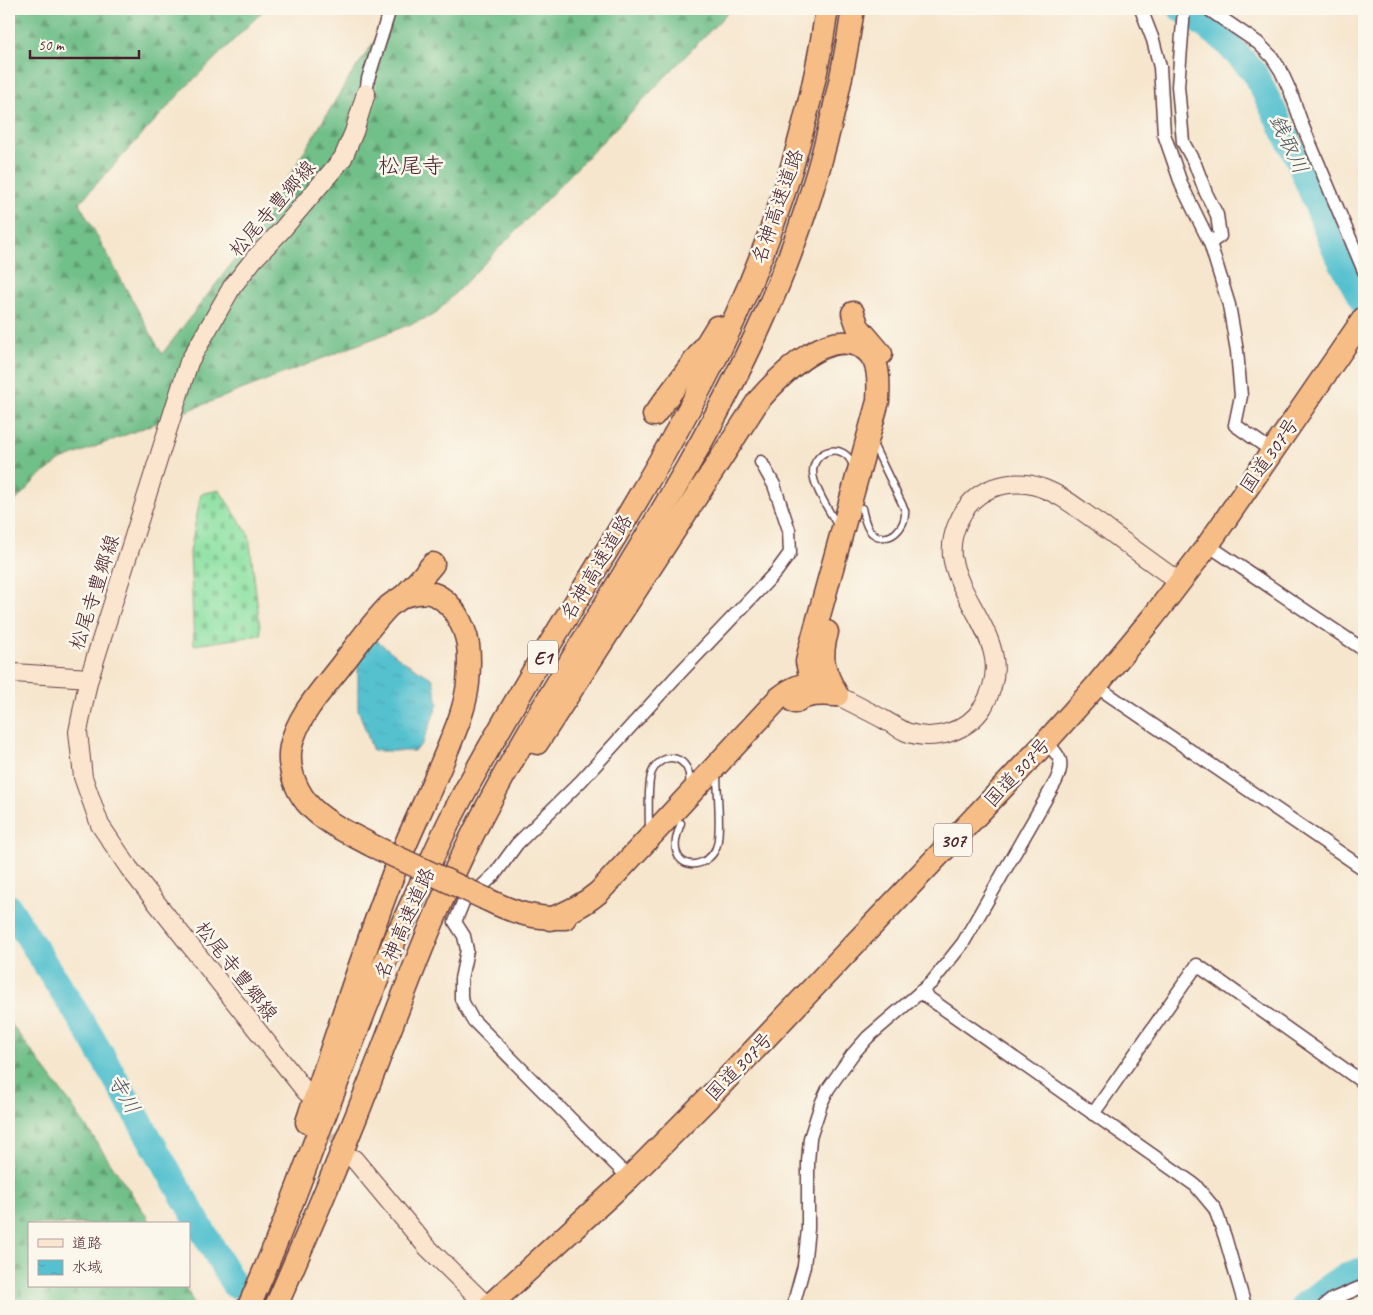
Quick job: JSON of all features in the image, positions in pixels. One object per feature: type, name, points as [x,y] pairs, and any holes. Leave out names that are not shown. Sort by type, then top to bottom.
[{"type":"highway","name":"名神高速道路","points":[[249,1306],[274,1249],[381,972],[452,816],[494,739],[643,488],[704,381],[737,314],[759,262],[784,194],[805,122],[821,50],[827,9]]},
{"type":"highway","name":"名神高速道路","points":[[276,1306],[315,1218],[454,873],[474,832],[546,701],[667,503],[727,394],[761,325],[783,273],[827,138],[846,54],[853,9]]},
{"type":"highway","points":[[654,415],[704,348],[759,262]]},
{"type":"highway","points":[[433,564],[404,596],[391,604],[378,618],[309,708],[298,727],[292,745],[290,762],[295,782],[307,802],[325,819],[373,846],[486,900],[526,916],[550,919],[572,918],[587,913],[596,908],[626,883],[681,823],[717,774],[778,699],[788,690],[801,684],[812,683],[807,662],[809,652],[844,537],[857,479],[890,407],[890,382],[887,367],[882,356],[858,326],[853,313]]},
{"type":"highway","name":"国道307号","points":[[488,1306],[629,1178],[719,1087],[1046,742],[1096,686],[1208,544],[1362,320]]},
{"type":"highway","points":[[474,832],[553,719],[758,401],[775,382],[795,365],[818,350],[833,344],[853,344],[864,348],[876,362],[878,401],[862,508],[825,638],[822,655],[824,670],[837,695]]},
{"type":"highway","points":[[274,1249],[305,1128],[370,937],[411,831],[457,729],[464,706],[470,661],[468,644],[455,614],[441,598],[431,593],[419,592],[404,596]]},
{"type":"highway","points":[[550,919],[586,904],[649,844],[687,798],[717,774],[788,707],[801,698],[816,694],[837,695]]},
{"type":"main road","name":"松尾寺豊郷線","points":[[306,1092],[129,868],[100,825],[83,777],[78,732],[89,678],[189,362],[232,288],[254,259],[343,158],[354,132],[366,93]]},
{"type":"main road","points":[[812,683],[907,732],[925,735],[945,735],[965,725],[980,712],[990,696],[996,675],[994,655],[988,635],[958,576],[952,556],[956,527],[965,509],[979,495],[996,486],[1018,484],[1041,487],[1063,498],[1179,582]]},
{"type":"main road","points":[[10,674],[89,678]]},
{"type":"main road","points":[[354,1159],[427,1247],[488,1306]]},
{"type":"street","points":[[366,93],[368,79],[390,9]]},
{"type":"street","points":[[1141,9],[1153,40],[1160,67],[1164,134],[1182,186],[1210,243],[1230,305],[1241,396],[1235,424],[1272,451]]},
{"type":"street","points":[[1184,9],[1178,86],[1180,117],[1183,142],[1195,164],[1217,215],[1220,236],[1210,243]]},
{"type":"street","points":[[1208,9],[1258,43],[1272,57],[1281,71],[1364,271]]},
{"type":"street","points":[[629,1178],[472,1019],[461,998],[461,979],[467,950],[464,936],[455,922],[464,900],[480,889],[495,874],[517,844],[581,782],[674,679],[776,572],[790,553],[789,530],[785,515],[774,486],[761,462]]},
{"type":"street","points":[[1208,544],[1364,650]]},
{"type":"street","points":[[1096,686],[1364,869]]},
{"type":"street","points":[[793,1306],[804,1266],[808,1229],[810,1138],[821,1104],[838,1074],[868,1037],[932,982],[963,943],[1062,769],[1059,756],[1046,742]]},
{"type":"street","points":[[1093,1114],[1197,966],[1364,1083]]},
{"type":"street","points":[[920,992],[1195,1185],[1215,1209],[1225,1237],[1244,1306]]},
{"type":"street","points":[[1324,1306],[1334,1299],[1364,1286]]},
{"type":"lane","points":[[862,508],[866,527],[872,533],[879,536],[885,537],[898,531],[906,517],[906,510],[873,444]]},
{"type":"lane","points":[[844,537],[814,480],[815,464],[819,457],[828,451],[837,450],[845,453],[850,459],[857,479]]},
{"type":"lane","points":[[649,844],[650,781],[651,772],[657,764],[665,759],[674,758],[688,768],[690,776],[687,798]]},
{"type":"lane","points":[[681,823],[675,843],[676,852],[680,858],[688,863],[697,865],[705,862],[711,856],[718,841],[717,774]]},
{"type":"green space","points":[[9,9],[265,9],[185,88],[79,203],[162,354],[253,236],[349,78],[397,9],[731,9],[434,315],[61,460],[38,477],[9,508]]},
{"type":"green space","points":[[219,490],[249,535],[261,635],[194,645],[190,552],[201,494]]},
{"type":"green space","points":[[9,1021],[70,1103],[151,1222],[28,1222],[28,1288],[187,1288],[194,1306],[9,1306]]},
{"type":"water","points":[[376,640],[403,661],[433,679],[438,704],[422,744],[414,751],[373,751],[358,709],[358,664],[362,644]]},
{"type":"waterway","name":"銭取川","points":[[1181,9],[1221,37],[1254,72],[1298,159],[1334,248],[1364,304]]},
{"type":"waterway","name":"寺川","points":[[9,907],[89,1033],[234,1285]]},
{"type":"waterway","name":"銭取川","points":[[1303,1306],[1339,1279],[1364,1270]]},
{"type":"tunnel","points":[[319,1110],[350,1154]]},
{"type":"district","name":"松尾寺","points":[[411,165]]}]
